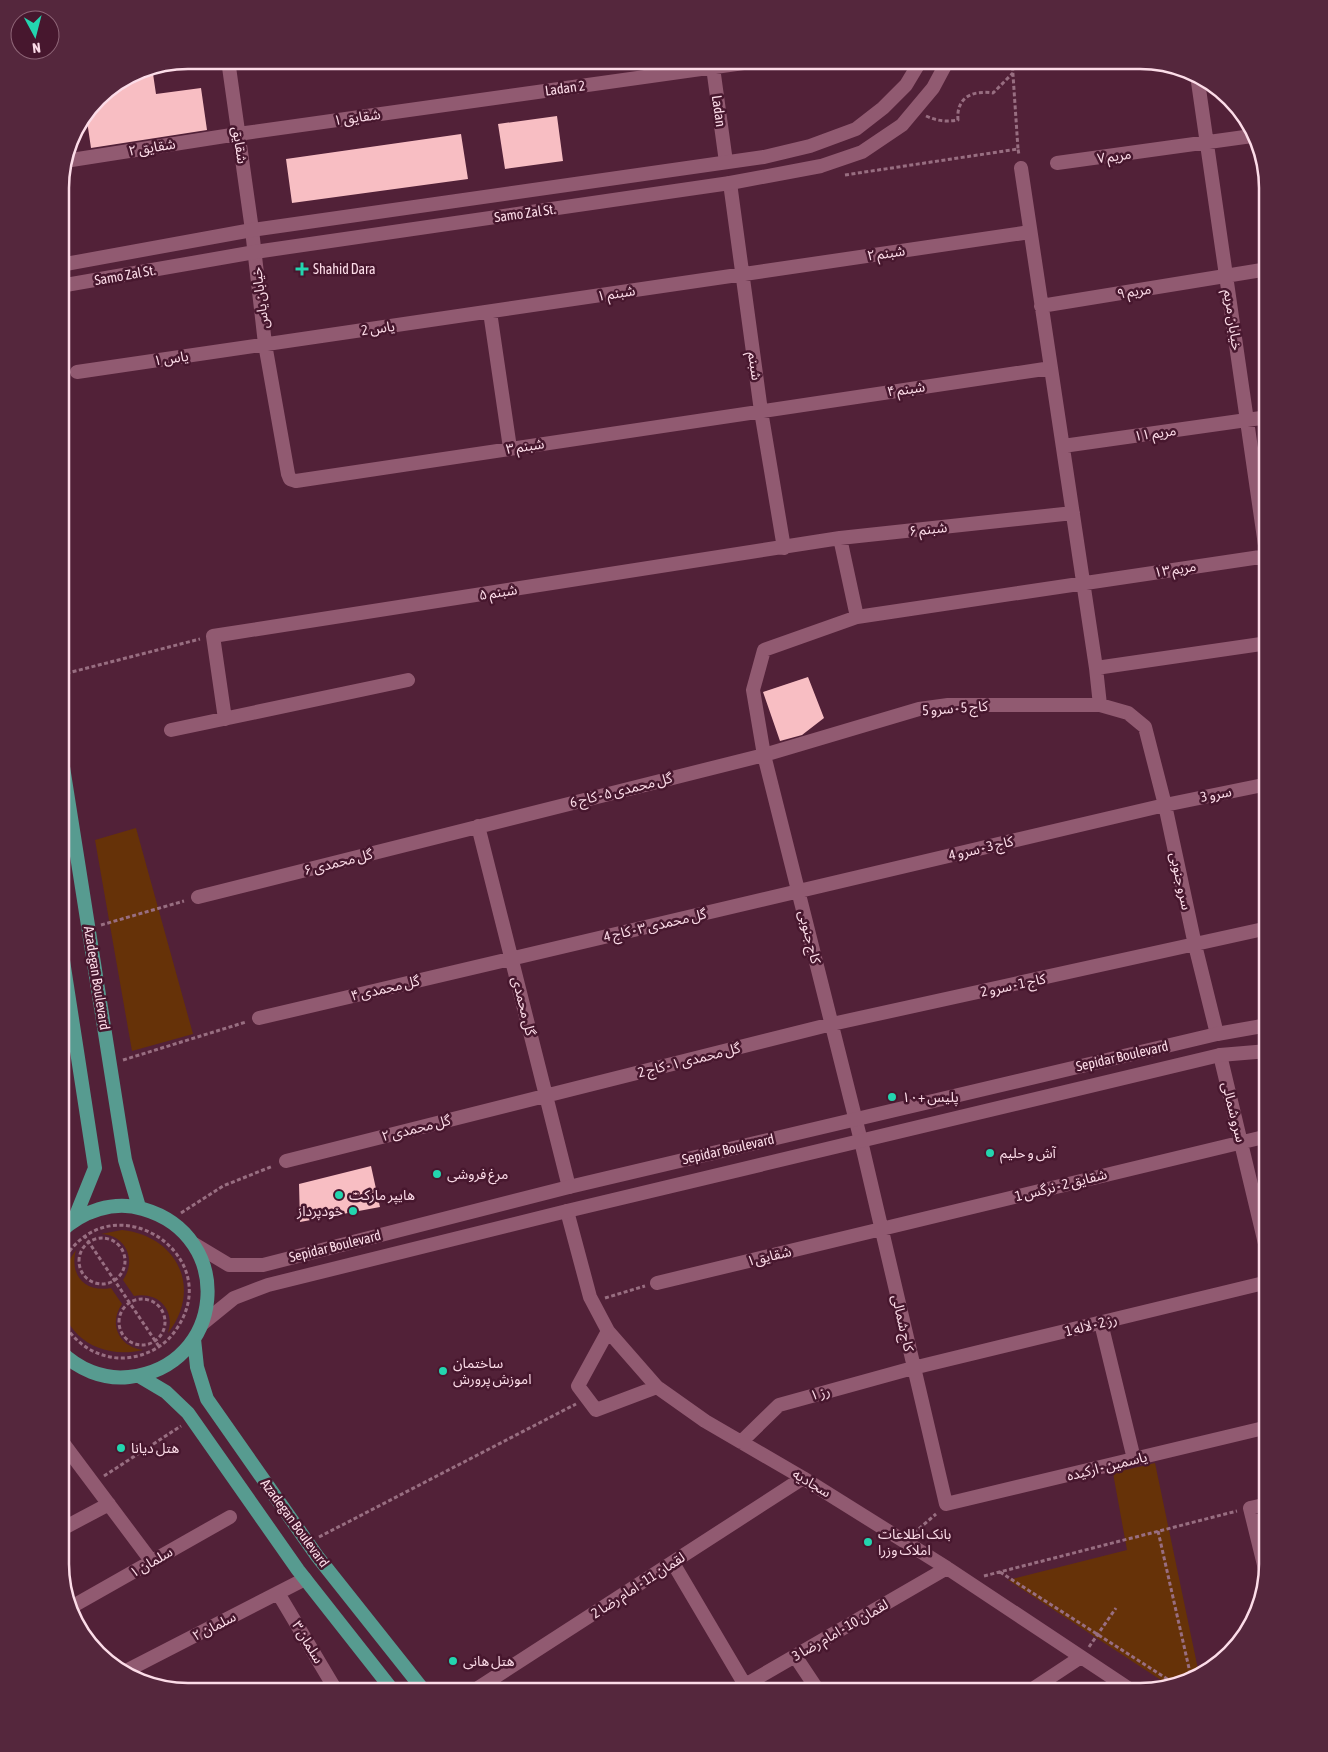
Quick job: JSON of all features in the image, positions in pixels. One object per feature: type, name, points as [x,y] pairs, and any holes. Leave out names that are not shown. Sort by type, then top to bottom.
[{"type":"main road","name":"Azadegan Boulevard","points":[[69,804],[125,1160],[139,1207]]},
{"type":"main road","points":[[69,999],[95,1168],[74,1220]]},
{"type":"main road","points":[[69,1224],[89,1212],[105,1207],[139,1207],[155,1212],[170,1220],[194,1244],[202,1258],[207,1275],[208,1291],[207,1308],[202,1324],[194,1339],[184,1352],[170,1363],[155,1371],[139,1376],[122,1378],[97,1374],[69,1359]]},
{"type":"main road","name":"Azadegan Boulevard","points":[[194,1339],[197,1367],[207,1399],[308,1543],[417,1683]]},
{"type":"main road","name":"Azadegan Boulevard","points":[[139,1376],[166,1392],[188,1413],[305,1579],[385,1683]]},
{"type":"street","name":"شقایق","points":[[229,69],[255,252]]},
{"type":"street","name":"Ladan 2","points":[[476,100],[680,69]]},
{"type":"street","name":"Ladan","points":[[714,69],[726,162]]},
{"type":"street","name":"Samo Zal St.","points":[[69,263],[252,230],[764,157],[810,146],[856,128],[883,108],[906,85],[916,69]]},
{"type":"street","name":"Samo Zal St.","points":[[69,284],[255,252],[730,183],[821,166],[862,152],[902,125],[934,88],[944,69]]},
{"type":"street","name":"خیابان مریم","points":[[1198,84],[1259,505]]},
{"type":"street","name":"شقایق ۱","points":[[238,134],[476,100]]},
{"type":"street","name":"شقایق ۲","points":[[72,160],[238,134]]},
{"type":"street","name":"مریم ۷","points":[[1057,163],[1248,137]]},
{"type":"street","points":[[1020,168],[1073,513],[1100,705]]},
{"type":"street","name":"شبنم","points":[[730,183],[761,411],[784,548]]},
{"type":"street","name":"شبنم ۲","points":[[742,273],[1030,232]]},
{"type":"street","name":"خیابان یاس","points":[[255,252],[266,344],[290,479]]},
{"type":"street","name":"مریم ۹","points":[[1041,306],[1259,270]]},
{"type":"street","name":"شبنم ۱","points":[[490,312],[742,273]]},
{"type":"street","points":[[490,312],[510,448]]},
{"type":"street","name":"یاس 2","points":[[266,344],[490,312]]},
{"type":"street","name":"یاس ۱","points":[[77,372],[266,344]]},
{"type":"street","name":"شبنم ۴","points":[[761,411],[1051,368]]},
{"type":"street","name":"شبنم ۳","points":[[290,479],[296,482],[761,411]]},
{"type":"street","name":"مریم ۱۱","points":[[1063,446],[1259,418]]},
{"type":"street","name":"شبنم ۶","points":[[784,548],[840,538],[1073,513]]},
{"type":"street","points":[[840,538],[857,617]]},
{"type":"street","name":"شبنم ۵","points":[[213,636],[784,548]]},
{"type":"street","name":"مریم ۱۳","points":[[857,617],[1083,583],[1259,562]]},
{"type":"street","name":"کاج جنوبی","points":[[857,617],[764,650],[753,690],[764,755],[861,1141]]},
{"type":"street","points":[[213,636],[225,719]]},
{"type":"street","points":[[1096,668],[1259,644]]},
{"type":"street","points":[[170,730],[408,680]]},
{"type":"street","name":"کاج 5 - سرو 5","points":[[764,755],[919,709],[948,705],[1100,705],[1128,713],[1145,727]]},
{"type":"street","name":"سرو جنوبی","points":[[1145,727],[1217,1034]]},
{"type":"street","name":"گل محمدی ۵ - کاج 6","points":[[478,826],[764,755]]},
{"type":"street","name":"سرو 3","points":[[1164,804],[1259,786]]},
{"type":"street","name":"کاج 3 - سرو 4","points":[[798,891],[1164,804]]},
{"type":"street","name":"گل محمدی ۶","points":[[198,897],[478,826]]},
{"type":"street","name":"گل محمدی","points":[[478,826],[569,1186]]},
{"type":"street","name":"گل محمدی ۳ - کاج 4","points":[[512,958],[798,891]]},
{"type":"street","name":"کاج 1 - سرو 2","points":[[832,1024],[1259,930]]},
{"type":"street","name":"گل محمدی ۴","points":[[259,1018],[512,958]]},
{"type":"street","name":"گل محمدی ۱ - کاج 2","points":[[546,1096],[832,1024]]},
{"type":"street","name":"Sepidar Boulevard","points":[[194,1244],[229,1265],[263,1265],[569,1186],[1217,1034],[1259,1027]]},
{"type":"street","name":"Sepidar Boulevard","points":[[202,1324],[234,1298],[268,1285],[1220,1055],[1259,1052]]},
{"type":"street","name":"سرو شمالی","points":[[1220,1055],[1259,1218]]},
{"type":"street","name":"گل محمدی ۲","points":[[286,1161],[546,1096]]},
{"type":"street","name":"شقایق 2 - نرگس 1","points":[[882,1229],[1259,1138]]},
{"type":"street","name":"کاج شمالی","points":[[861,1141],[946,1504]]},
{"type":"street","name":"سجادیه","points":[[568,1211],[592,1301],[608,1331],[657,1387],[705,1421],[803,1478],[966,1580],[1120,1683]]},
{"type":"street","name":"شقایق۱","points":[[657,1283],[882,1229]]},
{"type":"street","name":"رز 2 - لاله 1","points":[[913,1368],[1259,1284]]},
{"type":"street","points":[[1101,1323],[1134,1459]]},
{"type":"street","points":[[608,1331],[578,1386],[596,1410],[657,1387]]},
{"type":"street","name":"رز ۱","points":[[741,1442],[780,1405],[913,1368]]},
{"type":"street","name":"یاسمین - ارکیده","points":[[946,1504],[1259,1429]]},
{"type":"street","points":[[69,1450],[152,1562]]},
{"type":"street","name":"لقمان 11 - امام رضا 2","points":[[486,1683],[803,1478]]},
{"type":"street","points":[[69,1525],[109,1504]]},
{"type":"street","points":[[1259,1506],[1250,1508],[1259,1545]]},
{"type":"street","name":"سلمان ۱","points":[[76,1604],[230,1517]]},
{"type":"street","points":[[673,1563],[736,1683]]},
{"type":"street","name":"لقمان 10 - امام رضا 3","points":[[749,1683],[947,1568]]},
{"type":"street","name":"سلمان ۲","points":[[131,1668],[305,1579]]},
{"type":"street","name":"سلمان ۳","points":[[278,1593],[332,1683]]},
{"type":"street","points":[[796,1656],[813,1683]]},
{"type":"street","points":[[1042,1683],[1081,1658]]},
{"type":"path","points":[[1013,69],[1020,168]]},
{"type":"path","points":[[916,110],[934,120],[946,122],[958,120],[961,103],[970,95],[978,92],[993,93],[1014,73]]},
{"type":"path","points":[[837,176],[1018,149]]},
{"type":"path","points":[[69,673],[213,636]]},
{"type":"path","points":[[89,929],[198,897]]},
{"type":"path","points":[[110,1064],[259,1018]]},
{"type":"path","points":[[170,1220],[223,1186],[286,1161]]},
{"type":"path","points":[[74,1220],[170,1363]]},
{"type":"path","points":[[69,1252],[85,1236],[109,1226],[135,1226],[148,1230],[170,1244],[178,1255],[188,1278],[189,1292],[184,1317],[170,1339],[160,1347],[135,1357],[109,1357],[85,1347],[69,1332]]},
{"type":"path","points":[[106,1239],[117,1244],[121,1249],[125,1260],[124,1266],[122,1272],[115,1280],[98,1284],[87,1279],[83,1274],[79,1257],[81,1251],[89,1242],[106,1239]]},
{"type":"path","points":[[592,1301],[657,1283]]},
{"type":"path","points":[[147,1299],[153,1301],[162,1309],[165,1326],[160,1337],[155,1341],[150,1344],[138,1344],[123,1335],[120,1317],[130,1303],[147,1299]]},
{"type":"path","points":[[308,1543],[587,1398]]},
{"type":"path","points":[[94,1483],[192,1419]]},
{"type":"path","points":[[904,1541],[946,1504]]},
{"type":"path","points":[[966,1580],[1250,1508]]},
{"type":"path","points":[[1158,1531],[1190,1672]]},
{"type":"path","points":[[999,1572],[1168,1680]]},
{"type":"path","points":[[1081,1658],[1116,1608]]},
{"type":"shaded area","points":[[136,828],[193,1034],[132,1051],[95,840]]},
{"type":"shaded area","points":[[122,1230],[141,1234],[157,1242],[170,1253],[179,1267],[183,1282],[183,1299],[178,1316],[168,1333],[170,1324],[167,1309],[157,1299],[150,1296],[134,1296],[123,1280],[129,1265],[127,1250],[117,1239],[110,1235],[101,1234]]},
{"type":"shaded area","points":[[76,1250],[75,1267],[81,1280],[94,1288],[111,1288],[122,1304],[116,1319],[118,1333],[128,1344],[143,1350],[120,1352],[100,1348],[83,1339],[70,1326],[69,1263]]},
{"type":"shaded area","points":[[1155,1463],[1198,1668],[1171,1679],[1162,1681],[1008,1580],[1127,1550],[1113,1473]]},
{"type":"building","points":[[153,74],[156,94],[201,88],[207,130],[91,148],[88,124],[98,109],[109,98],[128,85]]},
{"type":"building","points":[[557,116],[563,161],[505,169],[498,124]]},
{"type":"building","points":[[461,134],[468,179],[292,203],[286,159]]},
{"type":"building","points":[[808,677],[824,718],[802,735],[780,741],[763,692]]},
{"type":"building","name":"هایپر مارکت","points":[[371,1166],[380,1207],[300,1222],[299,1184]]},
{"type":"place","name":"Shahid Dara","points":[[302,269]]},
{"type":"place","name":"پلیس +۱۰","points":[[892,1097]]},
{"type":"place","name":"آش و حلیم","points":[[990,1153]]},
{"type":"place","name":"مرغ فروشی","points":[[437,1174]]},
{"type":"place","name":"هایپر مارکت","points":[[339,1195]]},
{"type":"place","name":"خودپرداز","points":[[353,1211]]},
{"type":"place","name":"ساختمان اموزش پرورش","points":[[443,1371]]},
{"type":"place","name":"هتل دیانا","points":[[121,1448]]},
{"type":"place","name":"بانک اطلاعات املاک وزرا","points":[[868,1542]]},
{"type":"place","name":"هتل هانی","points":[[453,1661]]}]
